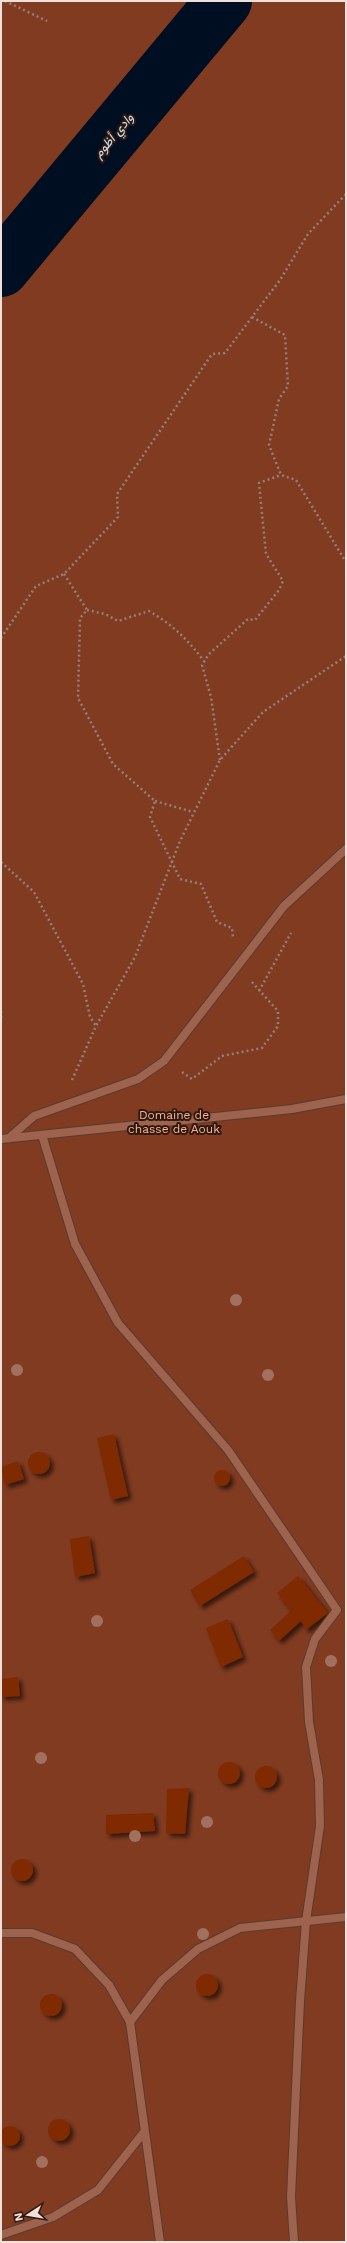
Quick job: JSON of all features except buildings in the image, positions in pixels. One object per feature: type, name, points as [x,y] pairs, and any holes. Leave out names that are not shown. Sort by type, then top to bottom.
[{"type":"street","points":[[5,1139],[34,1116],[138,1079],[164,1061],[284,906],[346,849]]},
{"type":"street","points":[[5,1139],[292,1109],[346,1099]]},
{"type":"street","points":[[42,1135],[75,1244],[118,1323],[228,1450],[337,1610],[315,1639],[306,1667],[309,1722],[319,1780],[320,1826],[306,1921],[300,2001],[291,2197],[294,2242]]},
{"type":"street","points":[[130,2022],[162,1980],[198,1949],[240,1928],[346,1917]]},
{"type":"street","points":[[1,1933],[32,1933],[75,1949],[109,1985],[130,2022],[160,2242]]},
{"type":"street","points":[[1,2235],[53,2217],[98,2190],[144,2132]]},
{"type":"path","points":[[4,1],[47,21]]},
{"type":"path","points":[[1,638],[36,586],[64,574],[118,517],[117,494],[212,354],[225,353],[280,280],[308,234],[346,194]]},
{"type":"path","points":[[252,317],[285,335],[288,386],[279,399],[269,444],[281,474]]},
{"type":"path","points":[[220,760],[211,697],[202,665],[209,654],[248,619],[256,620],[279,590],[283,581],[266,554],[259,483],[281,474],[296,480],[346,562]]},
{"type":"path","points":[[64,574],[87,610],[105,614],[118,622],[149,611],[171,624],[190,642],[204,661]]},
{"type":"path","points":[[87,610],[80,618],[78,698],[113,764],[155,801],[193,812]]},
{"type":"path","points":[[60,1106],[96,1026],[135,957],[193,812],[220,760],[263,712],[346,656]]},
{"type":"path","points":[[155,801],[150,817],[171,864],[180,879],[201,884],[217,922],[232,928],[238,966],[278,1011],[278,1026],[262,1048],[222,1056],[192,1079],[164,1061]]},
{"type":"path","points":[[1,862],[34,892],[83,984],[90,1017],[96,1026]]},
{"type":"path","points":[[1,1011],[1,1022]]},
{"type":"green space","name":"Domaine de chasse de Aouk","points":[[1,1],[346,1],[346,2242],[1,2242]]},
{"type":"waterway","name":"وادي أظوم","points":[[1,269],[224,1]]}]
